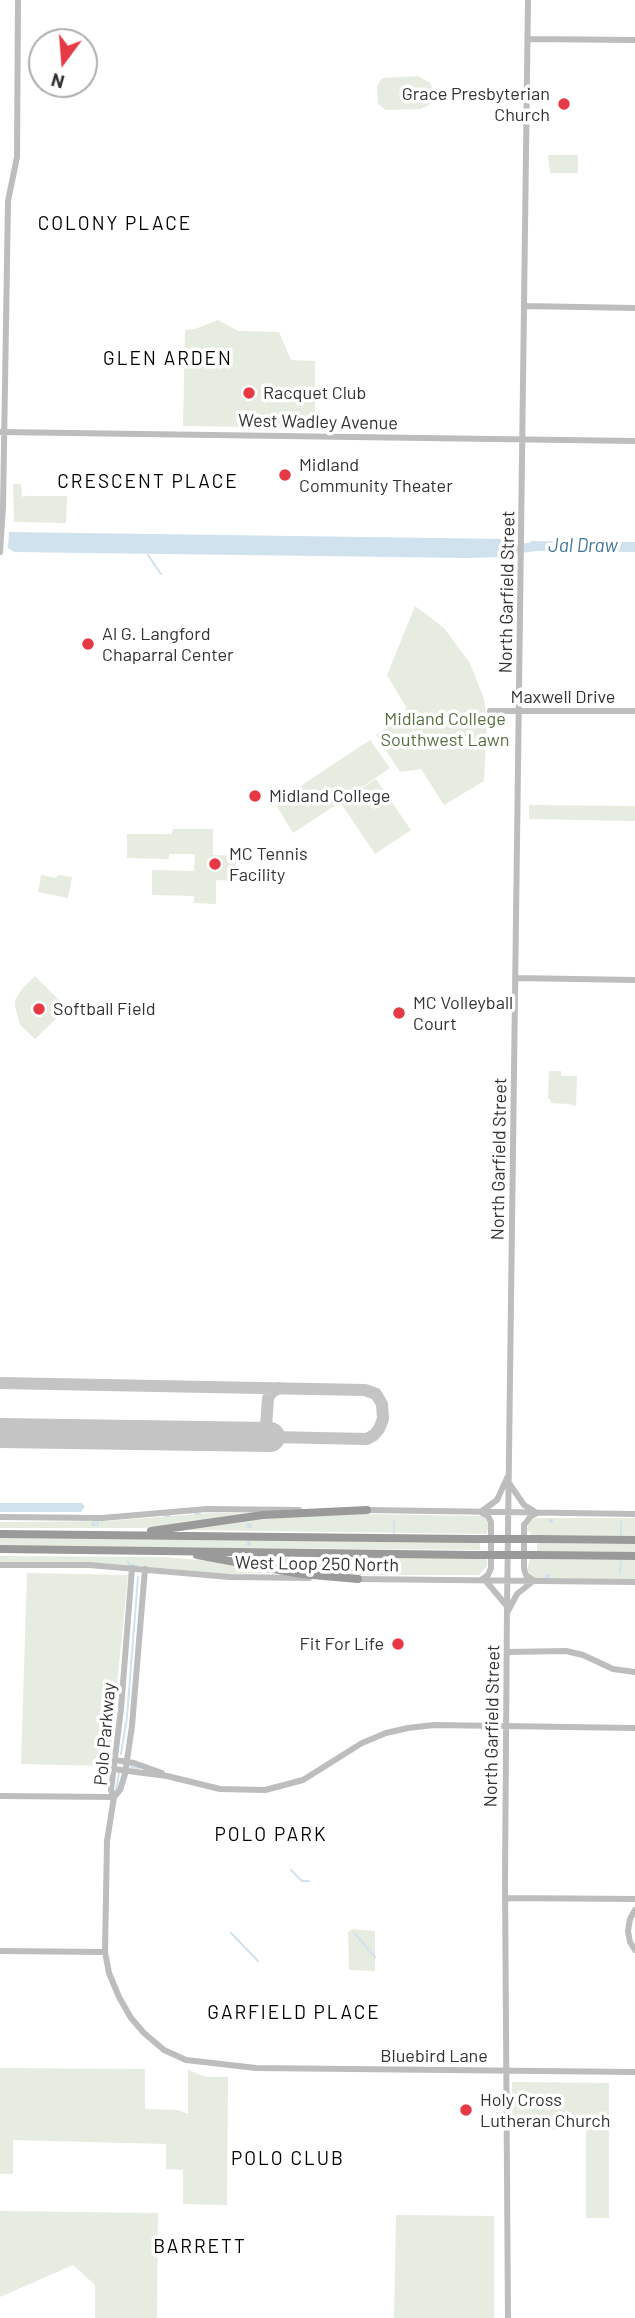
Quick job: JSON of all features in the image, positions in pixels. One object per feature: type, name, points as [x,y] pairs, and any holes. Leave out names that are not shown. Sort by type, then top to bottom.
[{"type":"highway","points":[[123,1535],[263,1515],[367,1510]]},
{"type":"highway","points":[[0,1534],[635,1540]]},
{"type":"highway","points":[[0,1549],[635,1556]]},
{"type":"highway","points":[[160,1551],[301,1574],[358,1579]]},
{"type":"main road","points":[[0,552],[8,201],[17,157],[18,0]]},
{"type":"main road","name":"North Garfield Street","points":[[508,2318],[505,2071],[507,1609],[528,0]]},
{"type":"main road","points":[[528,39],[635,40]]},
{"type":"main road","points":[[524,306],[635,308]]},
{"type":"main road","name":"West Wadley Avenue","points":[[2,432],[635,441]]},
{"type":"main road","name":"Maxwell Drive","points":[[490,711],[635,711]]},
{"type":"main road","points":[[515,978],[635,980]]},
{"type":"main road","points":[[481,1512],[497,1500],[509,1474]]},
{"type":"main road","points":[[509,1483],[524,1505],[537,1513]]},
{"type":"main road","points":[[0,1517],[102,1518],[207,1509],[635,1514]]},
{"type":"main road","points":[[481,1512],[486,1514],[491,1522],[491,1568],[482,1580],[507,1609],[524,1587],[536,1581]]},
{"type":"main road","points":[[536,1581],[524,1571],[524,1525],[537,1513]]},
{"type":"main road","name":"West Loop 250 North","points":[[0,1565],[89,1565],[230,1577],[635,1582]]},
{"type":"main road","name":"Polo Parkway","points":[[132,1568],[121,1709],[111,1790],[114,1797],[120,1790],[125,1771],[133,1719],[145,1569]]},
{"type":"main road","points":[[507,1651],[566,1651],[613,1669],[635,1672]]},
{"type":"main road","points":[[113,1769],[167,1776],[220,1789],[272,1789],[303,1780],[362,1743],[400,1729],[434,1725],[635,1728]]},
{"type":"main road","points":[[115,1760],[145,1766],[167,1776]]},
{"type":"main road","points":[[0,1796],[114,1797]]},
{"type":"main road","name":"Bluebird Lane","points":[[114,1797],[107,1857],[105,1952],[109,1973],[131,2018],[147,2036],[168,2052],[186,2060],[233,2066],[337,2070],[635,2072]]},
{"type":"main road","points":[[505,1898],[635,1899]]},
{"type":"main road","points":[[635,1910],[628,1931],[635,1950]]},
{"type":"main road","points":[[0,1951],[105,1952]]},
{"type":"green space","points":[[418,76],[430,83],[433,90],[433,99],[428,106],[420,109],[386,110],[378,104],[377,86],[382,78]]},
{"type":"green space","points":[[548,155],[578,155],[578,173],[550,173]]},
{"type":"green space","name":"Racquet Club","points":[[218,320],[238,331],[279,332],[291,360],[315,361],[315,428],[183,426],[185,330]]},
{"type":"green space","points":[[13,484],[21,484],[22,499],[23,496],[67,496],[66,523],[14,522]]},
{"type":"green space","name":"Midland College Southwest Lawn","points":[[415,606],[444,628],[470,663],[484,699],[487,720],[484,781],[444,805],[421,769],[400,772],[376,735],[405,715],[406,707],[387,675]]},
{"type":"green space","points":[[370,740],[390,768],[349,796],[376,779],[411,830],[375,854],[340,802],[293,833],[275,803]]},
{"type":"green space","points":[[529,805],[635,806],[635,821],[529,819]]},
{"type":"green space","name":"MC Tennis Facility","points":[[173,829],[213,829],[213,855],[236,856],[236,881],[216,880],[216,904],[194,903],[194,896],[152,895],[152,870],[194,871],[195,854],[169,854],[169,859],[127,858],[127,834],[172,834]]},
{"type":"green space","points":[[41,875],[72,877],[68,898],[38,892]]},
{"type":"green space","name":"Softball Field","points":[[35,976],[63,1004],[62,1013],[35,1039],[20,1025],[15,1000]]},
{"type":"green space","points":[[549,1071],[561,1071],[561,1076],[577,1076],[576,1106],[551,1103],[548,1099]]},
{"type":"green space","points":[[250,1513],[143,1528],[0,1528],[0,1522],[106,1521]]},
{"type":"green space","points":[[309,1513],[480,1516],[488,1519],[490,1531],[487,1531],[487,1534],[186,1530]]},
{"type":"green space","points":[[535,1518],[635,1518],[635,1536],[531,1535],[527,1528]]},
{"type":"green space","points":[[0,1538],[480,1542],[480,1550],[0,1546]]},
{"type":"green space","points":[[537,1543],[635,1544],[635,1553],[537,1551]]},
{"type":"green space","points":[[0,1556],[165,1557],[219,1562],[279,1573],[229,1574],[100,1563],[0,1563]]},
{"type":"green space","points":[[237,1558],[487,1559],[487,1566],[479,1575],[346,1575],[318,1574],[237,1561]]},
{"type":"green space","points":[[530,1559],[635,1560],[635,1580],[535,1578],[527,1570]]},
{"type":"green space","points":[[27,1573],[128,1575],[109,1766],[21,1764]]},
{"type":"green space","points":[[352,1929],[375,1931],[375,1971],[349,1970],[348,1932]]},
{"type":"green space","points":[[0,2068],[145,2069],[145,2109],[178,2110],[188,2114],[188,2070],[206,2077],[228,2077],[227,2205],[183,2204],[183,2170],[166,2169],[166,2144],[13,2140],[13,2174],[0,2174]]},
{"type":"green space","points":[[512,2082],[609,2083],[609,2218],[586,2218],[586,2130],[512,2129]]},
{"type":"green space","points":[[0,2211],[158,2213],[157,2318],[95,2318],[95,2285],[73,2265],[0,2297]]},
{"type":"green space","points":[[396,2215],[494,2216],[494,2318],[394,2318]]},
{"type":"water","name":"Jal Draw","points":[[9,532],[506,539],[514,544],[531,541],[635,542],[635,552],[537,551],[514,554],[511,557],[468,558],[14,552],[8,548]]},
{"type":"water","points":[[0,1503],[82,1503],[85,1506],[81,1512],[0,1512]]},
{"type":"waterway","points":[[148,555],[161,574]]},
{"type":"waterway","points":[[195,1514],[200,1514]]},
{"type":"waterway","points":[[165,1516],[170,1516]]},
{"type":"waterway","points":[[550,1520],[552,1520],[552,1522],[550,1522],[550,1520]]},
{"type":"waterway","points":[[94,1521],[98,1521],[98,1525],[92,1525],[94,1521]]},
{"type":"waterway","points":[[394,1521],[394,1533]]},
{"type":"waterway","points":[[621,1522],[621,1536]]},
{"type":"waterway","points":[[248,1524],[251,1525],[251,1527],[248,1527],[248,1524]]},
{"type":"waterway","points":[[248,1542],[250,1543],[250,1545],[248,1545],[248,1542]]},
{"type":"waterway","points":[[393,1557],[393,1573]]},
{"type":"waterway","points":[[247,1559],[250,1559],[250,1562],[247,1562],[247,1559]]},
{"type":"waterway","points":[[620,1574],[621,1560]]},
{"type":"waterway","points":[[128,1561],[129,1565],[137,1566]]},
{"type":"waterway","points":[[546,1575],[549,1575],[548,1577],[546,1575]]},
{"type":"waterway","points":[[121,1754],[127,1717],[138,1577]]},
{"type":"waterway","points":[[131,1767],[139,1768]]},
{"type":"waterway","points":[[116,1790],[119,1773]]},
{"type":"waterway","points":[[291,1870],[302,1881],[309,1881]]},
{"type":"waterway","points":[[231,1933],[258,1961]]},
{"type":"waterway","points":[[355,1934],[375,1957]]},
{"type":"taxiway","points":[[0,1383],[365,1390],[376,1394],[382,1404],[383,1419],[379,1429],[367,1439],[270,1437]]},
{"type":"taxiway","points":[[253,1437],[266,1427],[268,1398],[279,1388]]},
{"type":"runway","points":[[0,1433],[270,1437]]},
{"type":"place","name":"Grace Presbyterian Church","points":[[564,104]]},
{"type":"place","name":"Racquet Club","points":[[249,393]]},
{"type":"place","name":"Midland Community Theater","points":[[285,475]]},
{"type":"place","name":"Al G. Langford Chaparral Center","points":[[88,644]]},
{"type":"place","name":"Midland College","points":[[255,796]]},
{"type":"place","name":"MC Tennis Facility","points":[[215,864]]},
{"type":"place","name":"Softball Field","points":[[39,1009]]},
{"type":"place","name":"MC Volleyball Court","points":[[399,1013]]},
{"type":"place","name":"Fit For Life","points":[[398,1644]]},
{"type":"place","name":"Holy Cross Lutheran Church","points":[[466,2110]]},
{"type":"district","name":"COLONY PLACE","points":[[115,224]]},
{"type":"district","name":"GLEN ARDEN","points":[[168,359]]},
{"type":"district","name":"CRESCENT PLACE","points":[[148,482]]},
{"type":"district","name":"POLO PARK","points":[[271,1835]]},
{"type":"district","name":"GARFIELD PLACE","points":[[294,2013]]},
{"type":"district","name":"POLO CLUB","points":[[288,2159]]},
{"type":"district","name":"BARRETT","points":[[200,2247]]}]
